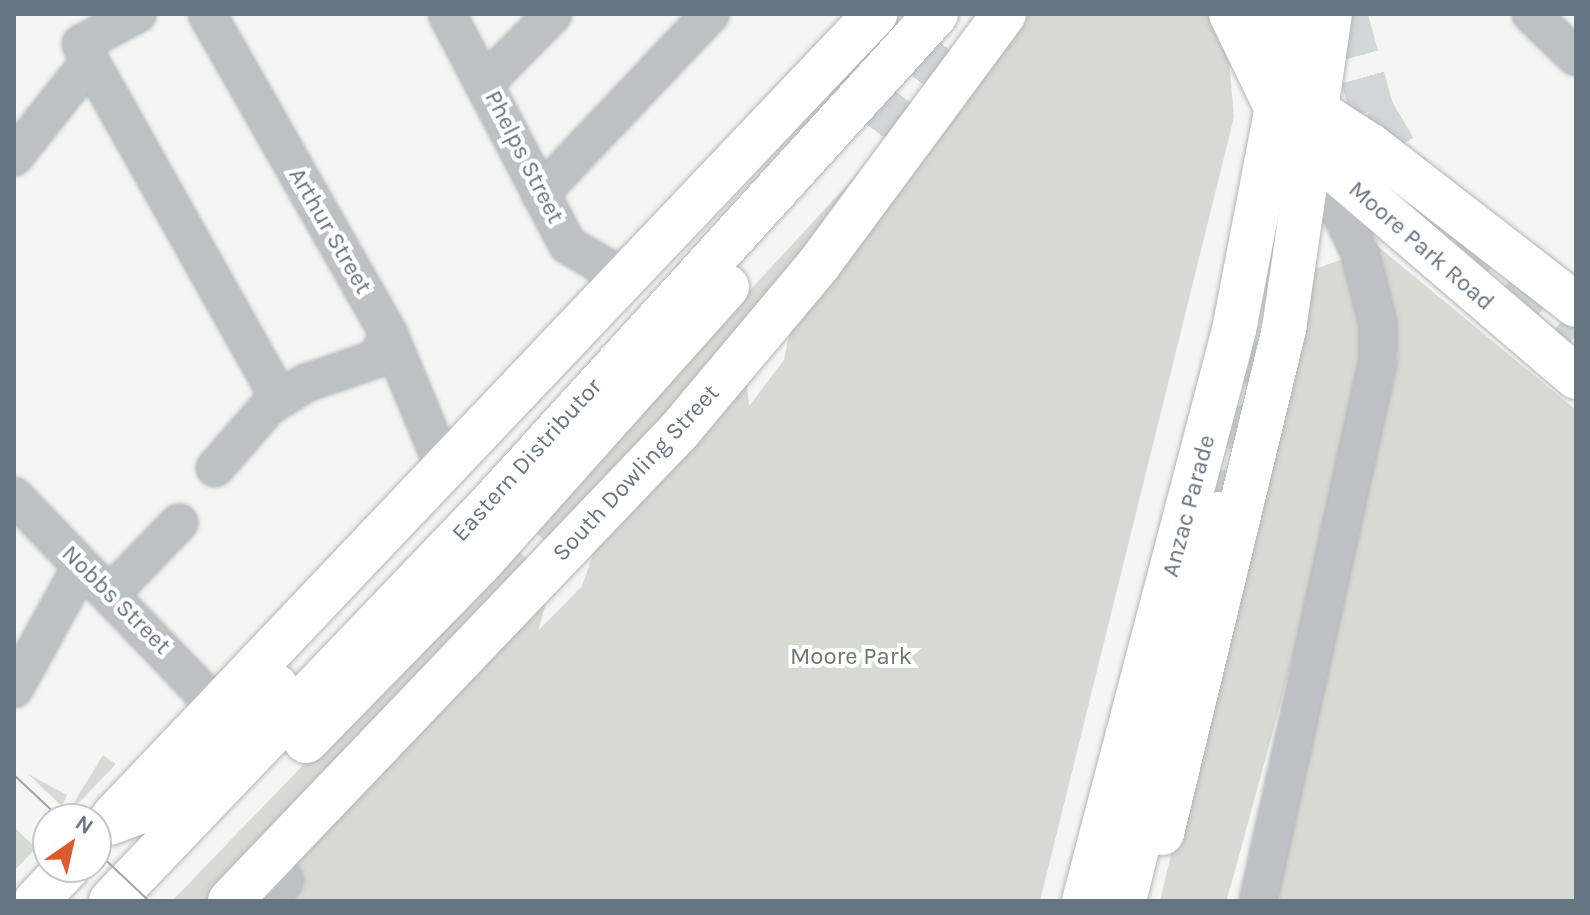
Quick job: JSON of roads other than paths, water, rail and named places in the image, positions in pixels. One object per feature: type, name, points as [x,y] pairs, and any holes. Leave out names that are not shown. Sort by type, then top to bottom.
[{"type":"main road","points":[[112,819],[875,14]]},
{"type":"main road","name":"Eastern Distributor","points":[[111,901],[489,506],[568,411],[936,14]]},
{"type":"main road","name":"South Dowling Street","points":[[249,897],[679,431],[819,264],[1004,14]]},
{"type":"main road","name":"Moore Park Road","points":[[1231,14],[1299,121],[1576,377]]},
{"type":"main road","points":[[1262,14],[1299,121]]},
{"type":"main road","points":[[1295,14],[1299,121]]},
{"type":"main road","points":[[1299,121],[1330,14]]},
{"type":"main road","name":"Moore Park Road","points":[[1299,121],[1508,251],[1576,305]]},
{"type":"main road","name":"Anzac Parade","points":[[1084,901],[1234,330],[1299,121]]},
{"type":"main road","name":"Anzac Parade","points":[[1144,901],[1284,329],[1299,121]]},
{"type":"main road","name":"Eastern Distributor","points":[[150,901],[481,562],[870,127]]},
{"type":"main road","points":[[1508,251],[1576,343]]},
{"type":"main road","points":[[112,825],[147,809],[476,484],[568,411]]},
{"type":"main road","points":[[1124,901],[1220,514]]},
{"type":"main road","points":[[36,901],[53,883]]},
{"type":"street","points":[[137,14],[81,44],[280,399]]},
{"type":"street","name":"Arthur Street","points":[[207,14],[389,335],[439,455]]},
{"type":"street","name":"Phelps Street","points":[[447,14],[486,82],[568,245],[624,278]]},
{"type":"street","points":[[486,82],[553,14]]},
{"type":"street","points":[[540,194],[710,14]]},
{"type":"street","points":[[1531,14],[1576,57]]},
{"type":"street","points":[[14,157],[90,61]]},
{"type":"street","points":[[1258,901],[1378,361],[1368,276],[1299,121]]},
{"type":"street","points":[[215,468],[280,399],[376,359],[389,335]]},
{"type":"street","name":"Nobbs Street","points":[[14,496],[81,567],[113,591],[216,706]]},
{"type":"street","points":[[113,591],[179,523]]},
{"type":"street","points":[[14,689],[81,567]]},
{"type":"tunnel","points":[[1345,14],[1372,111],[1411,177]]},
{"type":"tunnel","points":[[870,127],[943,32]]},
{"type":"tunnel","points":[[1463,234],[1576,335]]},
{"type":"tunnel","points":[[1220,514],[1253,324]]},
{"type":"tram line","points":[[14,775],[44,803]]},
{"type":"tram line","points":[[112,866],[149,901]]},
{"type":"park label","name":"Moore Park","points":[[851,657]]}]
